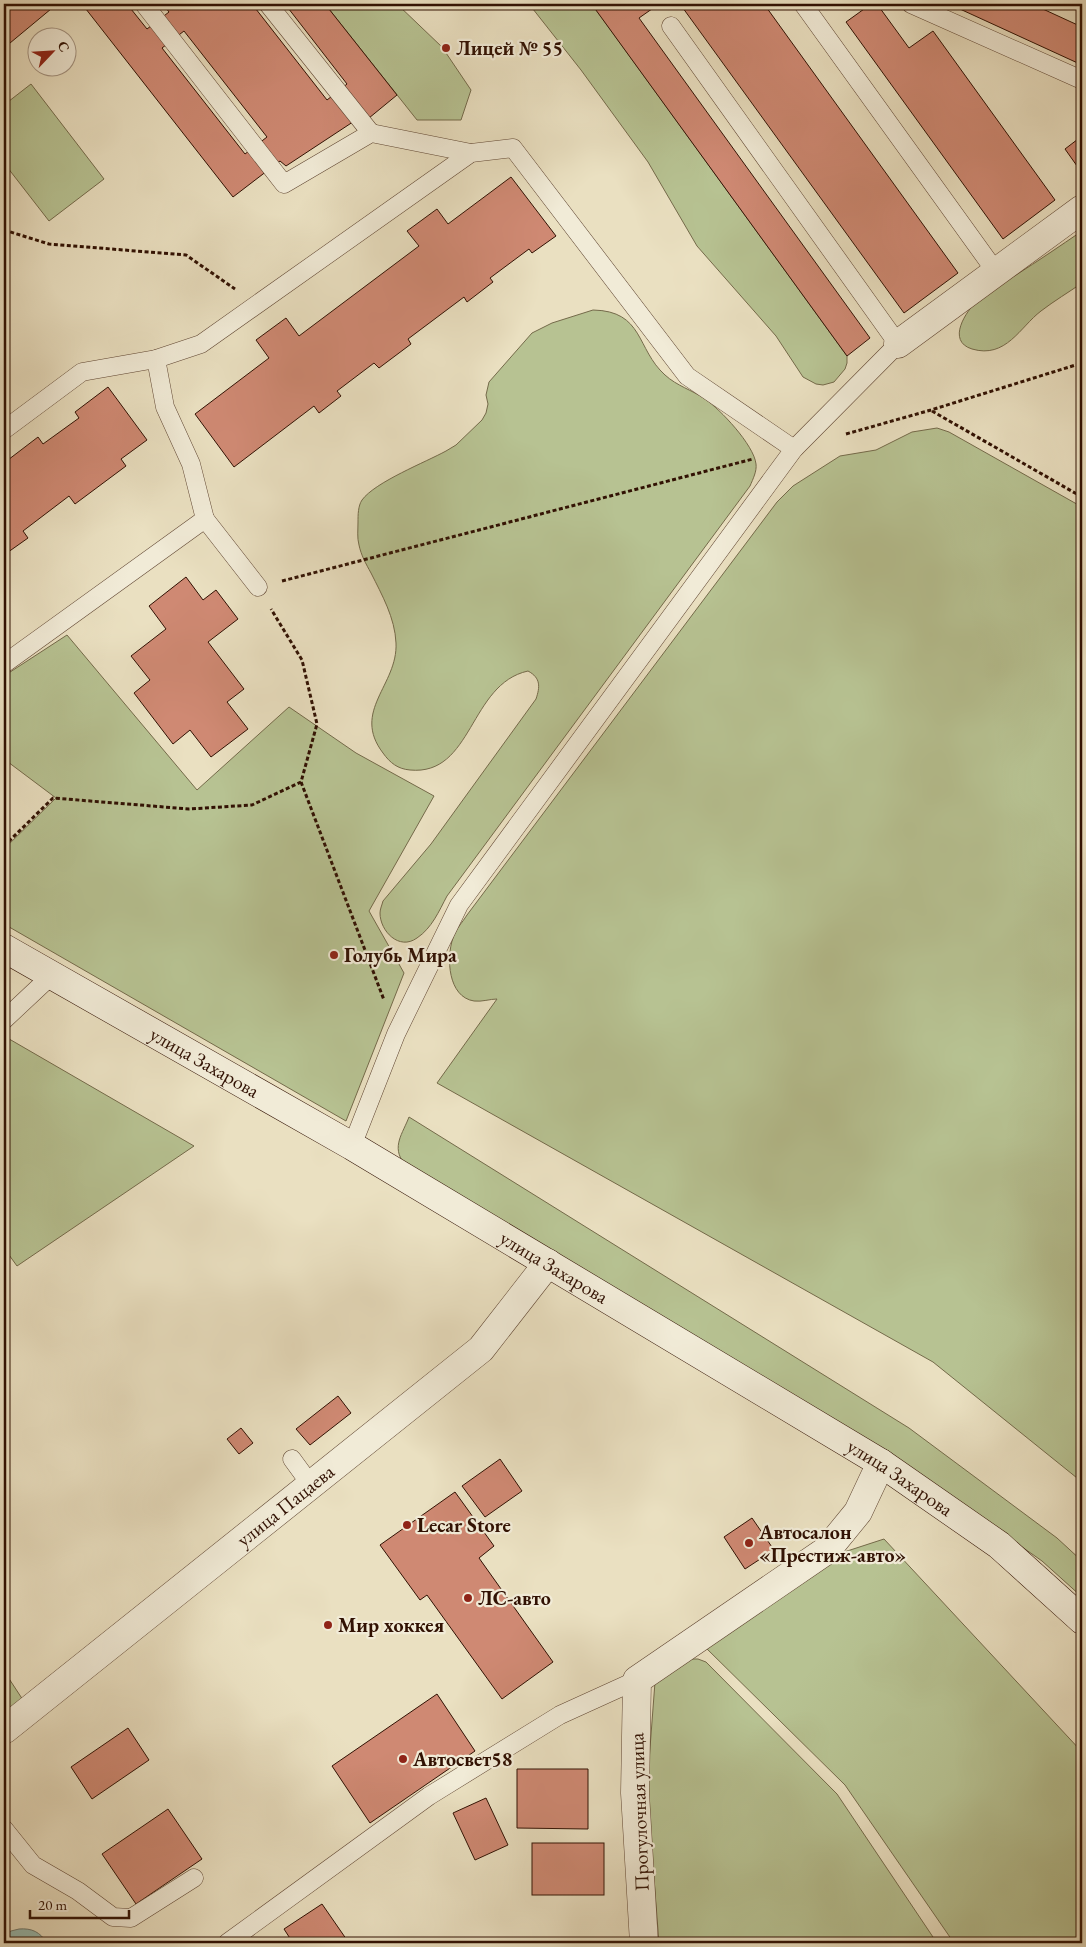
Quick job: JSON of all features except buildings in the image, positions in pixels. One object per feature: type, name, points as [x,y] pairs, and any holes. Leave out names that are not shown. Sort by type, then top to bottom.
[{"type":"street","points":[[898,344],[1082,209]]},
{"type":"street","name":"улица Захарова","points":[[4,948],[352,1146],[882,1463],[999,1545],[1082,1620]]},
{"type":"street","name":"улица Пацаева","points":[[4,1730],[481,1349],[548,1263]]},
{"type":"street","points":[[638,1680],[827,1550],[858,1512],[882,1463]]},
{"type":"street","name":"Прогулочная улица","points":[[638,1680],[635,1793],[644,1943]]},
{"type":"lane","points":[[144,4],[284,184],[371,133]]},
{"type":"lane","points":[[268,4],[371,133],[471,153],[513,148],[687,376],[794,449]]},
{"type":"lane","points":[[803,4],[996,272]]},
{"type":"lane","points":[[911,4],[1082,80]]},
{"type":"lane","points":[[352,1146],[396,1034],[459,905],[794,449],[898,344],[671,26]]},
{"type":"lane","points":[[4,430],[82,372],[156,359],[201,344],[471,153]]},
{"type":"lane","points":[[156,359],[164,407],[191,464],[205,519],[258,587]]},
{"type":"lane","points":[[4,664],[205,519]]},
{"type":"lane","points":[[4,1020],[52,975]]},
{"type":"lane","points":[[292,1459],[311,1485]]},
{"type":"lane","points":[[227,1943],[429,1796],[560,1715],[638,1680]]},
{"type":"lane","points":[[4,1829],[33,1865],[78,1891],[113,1917],[131,1918],[194,1878]]},
{"type":"path","points":[[4,230],[50,244],[186,255],[257,305]]},
{"type":"path","points":[[840,436],[1082,363]]},
{"type":"path","points":[[931,410],[1082,497]]},
{"type":"path","points":[[396,1034],[301,782],[317,724],[302,660],[258,587],[794,449]]},
{"type":"path","points":[[4,846],[53,798],[189,809],[252,805],[301,782]]},
{"type":"green space","points":[[325,4],[397,4],[442,47],[471,90],[461,120],[417,120]]},
{"type":"green space","points":[[529,4],[597,4],[594,7],[847,356],[845,369],[834,382],[823,385],[816,384],[803,377],[776,336],[697,246],[648,162],[581,70]]},
{"type":"green space","points":[[31,84],[104,179],[49,221],[4,163],[4,105]]},
{"type":"green space","points":[[1082,231],[1082,283],[1041,311],[1003,346],[994,350],[984,351],[972,349],[964,345],[960,340],[961,326],[968,311],[982,296]]},
{"type":"green space","points":[[593,310],[610,312],[622,317],[631,324],[656,365],[665,375],[705,399],[727,419],[743,438],[754,456],[756,467],[754,475],[750,486],[447,896],[431,924],[417,938],[404,942],[397,941],[383,926],[380,911],[383,901],[431,844],[536,699],[538,683],[535,677],[528,671],[509,679],[494,693],[459,745],[447,759],[431,768],[410,770],[398,767],[388,760],[374,738],[372,724],[378,698],[395,658],[396,643],[387,607],[358,542],[358,514],[360,505],[362,500],[378,486],[456,445],[482,420],[488,404],[486,395],[489,382],[532,333],[552,323]]},
{"type":"green space","points":[[937,428],[949,432],[1082,507],[1082,1482],[933,1362],[437,1083],[497,999],[474,1001],[465,998],[454,985],[451,976],[450,956],[455,932],[777,502],[793,486],[840,456],[876,450],[912,432]]},
{"type":"green space","points":[[67,635],[197,790],[289,707],[356,753],[434,796],[369,911],[404,973],[346,1121],[4,924],[4,849],[56,798],[4,759],[4,676]]},
{"type":"green space","points":[[4,1036],[194,1146],[17,1266],[4,1248]]},
{"type":"green space","points":[[409,1117],[909,1428],[1057,1538],[1082,1561],[1082,1597],[1042,1561],[887,1452],[404,1163],[400,1157],[398,1146]]},
{"type":"green space","points":[[884,1539],[1082,1752],[1082,1943],[954,1943],[845,1785],[704,1646],[838,1554]]},
{"type":"green space","points":[[690,1659],[706,1662],[837,1794],[937,1943],[659,1943],[647,1788],[655,1682]]},
{"type":"green space","points":[[4,1671],[23,1700],[4,1716]]},
{"type":"water","points":[[28,1929],[35,1932],[42,1936],[47,1943],[4,1943],[4,1936],[11,1931]]},
{"type":"place","name":"Лицей № 55","points":[[446,48]]},
{"type":"place","name":"Голубь Мира","points":[[334,955]]},
{"type":"place","name":"Lecar Store","points":[[407,1525]]},
{"type":"place","name":"Автосалон «Престиж-авто»","points":[[749,1543]]},
{"type":"place","name":"ЛС-авто","points":[[468,1598]]},
{"type":"place","name":"Мир хоккея","points":[[328,1625]]},
{"type":"place","name":"Автосвет58","points":[[403,1759]]}]
